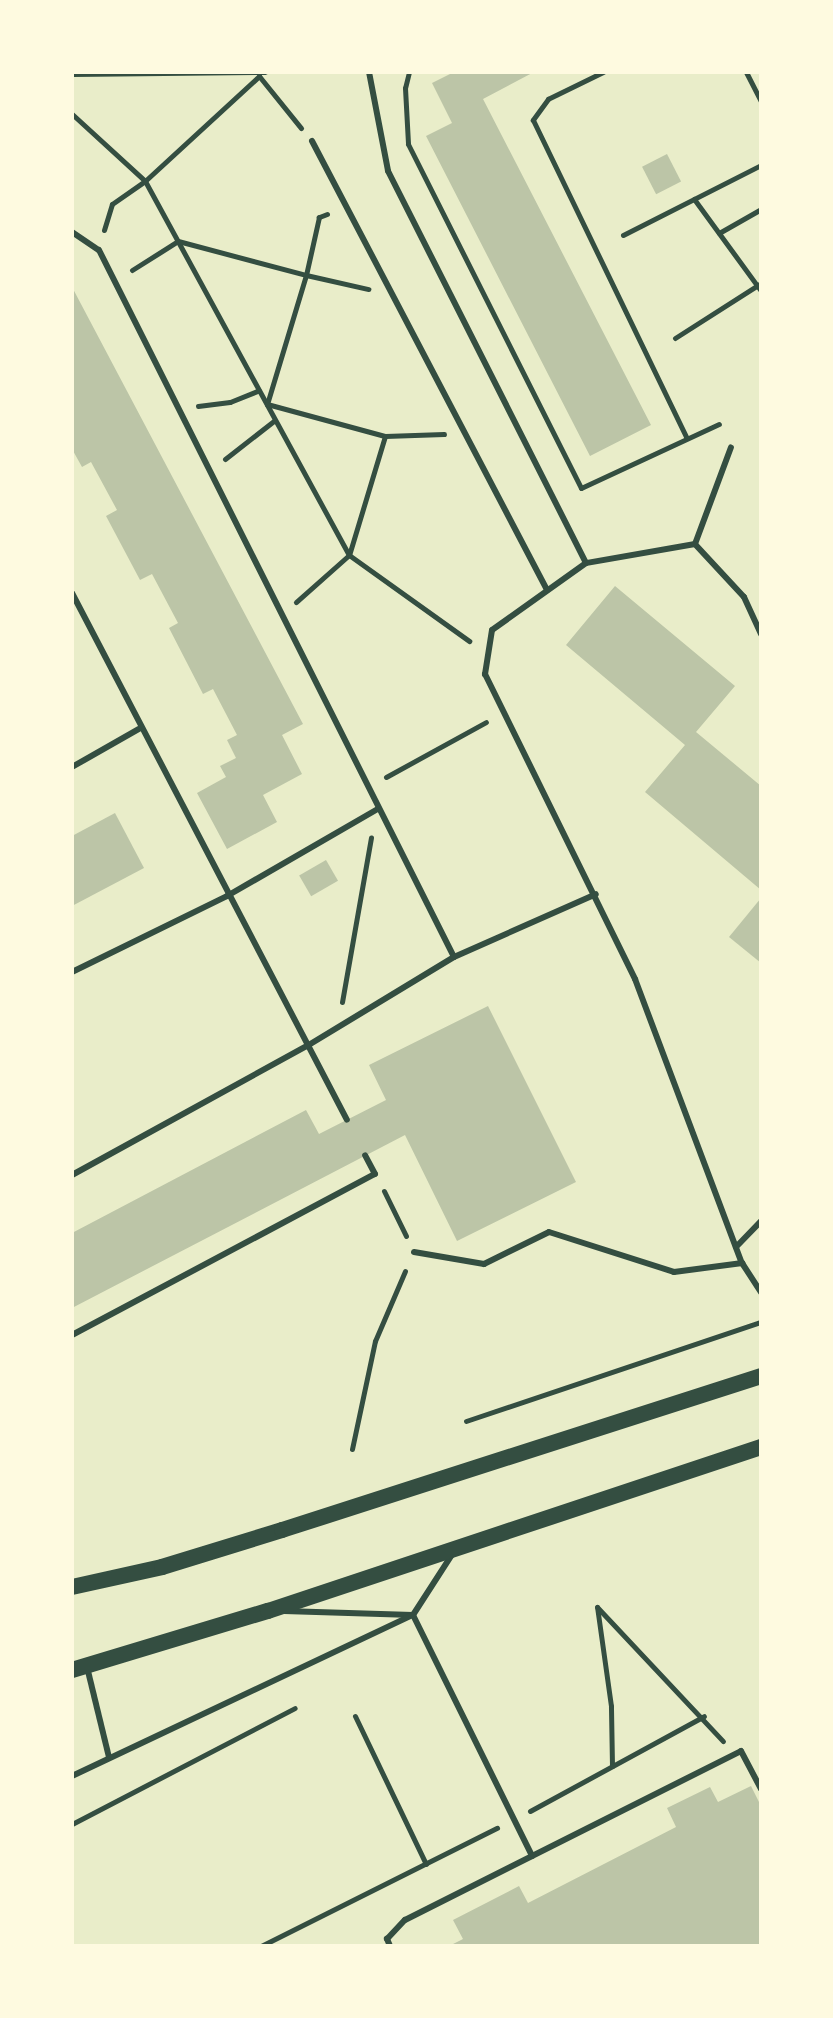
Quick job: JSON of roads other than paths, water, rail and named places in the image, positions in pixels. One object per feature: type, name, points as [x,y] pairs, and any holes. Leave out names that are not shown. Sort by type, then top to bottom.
[{"type":"main road","points":[[72,1587],[237,1544],[761,1376]]},
{"type":"main road","points":[[79,1668],[268,1611],[761,1447]]},
{"type":"lane","points":[[369,72],[388,171],[586,563]]},
{"type":"lane","points":[[312,141],[547,590]]},
{"type":"lane","points":[[72,232],[99,250],[376,810],[454,957]]},
{"type":"lane","points":[[695,544],[731,447]]},
{"type":"lane","points":[[695,544],[586,563],[492,630],[485,674],[596,894],[635,979],[742,1263],[761,1292]]},
{"type":"lane","points":[[695,544],[744,597],[761,634]]},
{"type":"lane","points":[[72,593],[139,729],[347,1120]]},
{"type":"lane","points":[[72,767],[139,729]]},
{"type":"lane","points":[[72,972],[227,896],[376,810]]},
{"type":"lane","points":[[72,1175],[307,1046],[454,957],[596,894]]},
{"type":"lane","points":[[72,1335],[375,1174],[365,1155]]},
{"type":"lane","points":[[736,1247],[761,1221]]},
{"type":"lane","points":[[414,1252],[484,1264],[549,1232],[674,1272],[742,1263]]},
{"type":"lane","points":[[72,1776],[413,1615],[458,1547]]},
{"type":"lane","points":[[268,1611],[413,1615]]},
{"type":"lane","points":[[413,1615],[512,1821],[532,1856]]},
{"type":"lane","points":[[79,1668],[109,1757]]},
{"type":"lane","points":[[390,1946],[387,1939],[405,1920],[741,1751],[761,1789]]}]
